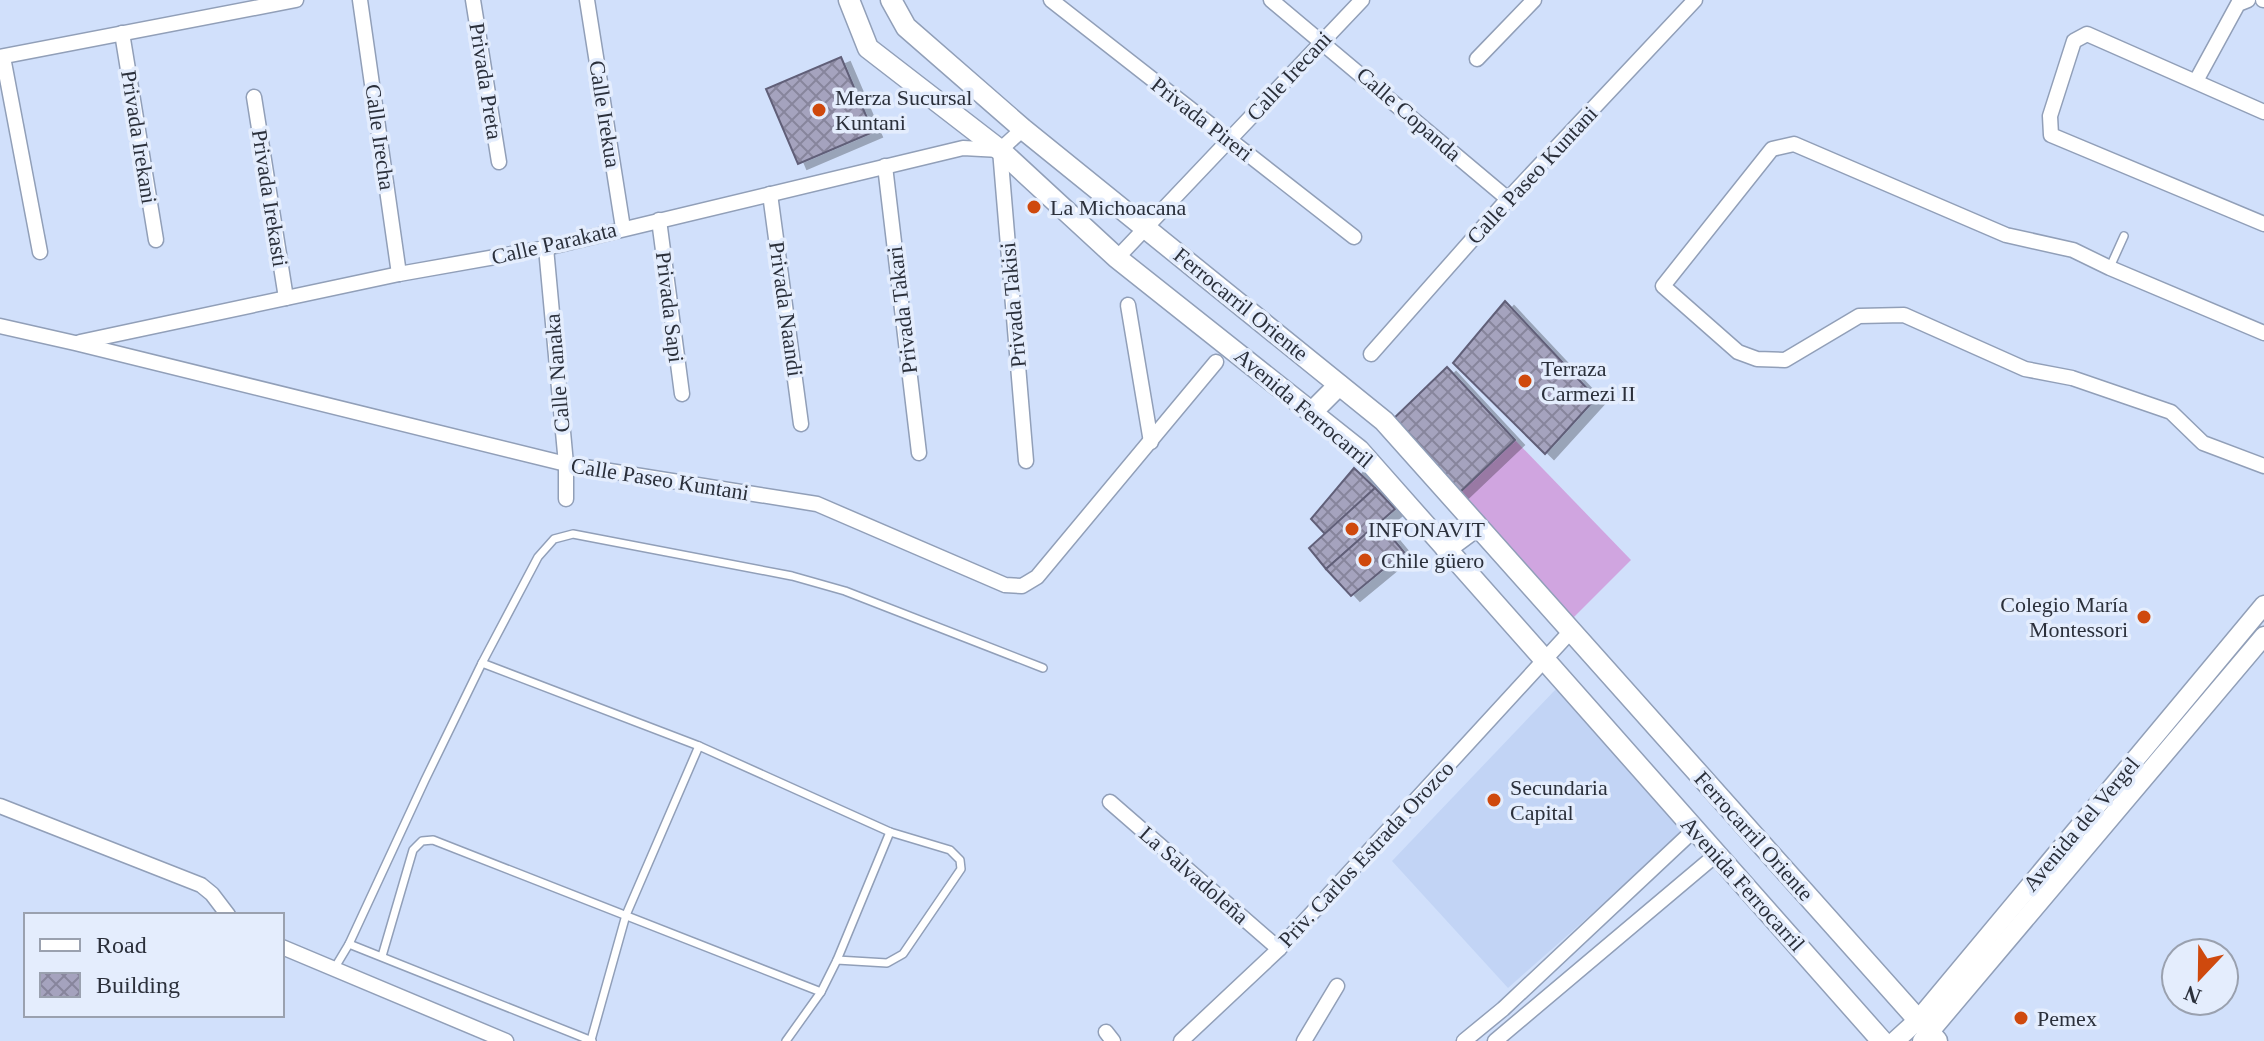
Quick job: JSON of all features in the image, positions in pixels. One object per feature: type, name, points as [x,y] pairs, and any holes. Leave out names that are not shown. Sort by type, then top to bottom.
[{"type":"main road","name":"Avenida Ferrocarril","points":[[849,0],[868,48],[1000,150],[1117,258],[1359,450],[1882,1041]]},
{"type":"main road","name":"Ferrocarril Oriente","points":[[891,0],[906,27],[1023,129],[1384,421],[1927,1034]]},
{"type":"main road","points":[[1312,412],[1339,385]]},
{"type":"main road","points":[[1446,549],[1477,526]]},
{"type":"street","points":[[40,252],[2,57],[296,0]]},
{"type":"street","name":"Calle Irecha","points":[[360,0],[399,274]]},
{"type":"street","name":"Privada Preta","points":[[473,0],[499,162]]},
{"type":"street","name":"Calle Irekua","points":[[587,0],[623,228]]},
{"type":"street","name":"Privada Pireri","points":[[1051,0],[1354,237]]},
{"type":"street","name":"Calle Copanda","points":[[1271,0],[1508,199]]},
{"type":"street","name":"Calle Irecani","points":[[1117,258],[1362,0]]},
{"type":"street","points":[[1477,59],[1534,0]]},
{"type":"street","name":"Calle Paseo Kuntani","points":[[1371,354],[1508,199],[1695,0]]},
{"type":"street","points":[[2196,81],[2238,4],[2248,0]]},
{"type":"street","name":"Privada Irekani","points":[[122,33],[156,240]]},
{"type":"street","points":[[2264,112],[2087,34],[2074,41],[2050,116],[2051,135],[2264,224]]},
{"type":"street","name":"Privada Irekasti","points":[[254,97],[286,298]]},
{"type":"street","points":[[1000,150],[1023,129]]},
{"type":"street","points":[[2264,333],[2073,250],[2006,235],[1794,144],[1772,149],[1663,286],[1738,352],[1757,359],[1785,360],[1859,316],[1904,315],[2025,369],[2072,378],[2171,412],[2203,443],[2264,466]]},
{"type":"street","name":"Calle Parakata","points":[[75,343],[399,274],[546,248],[963,148],[1000,150]]},
{"type":"street","name":"Privada Takisi","points":[[1000,150],[1026,461]]},
{"type":"street","name":"Privada Takari","points":[[885,166],[919,453]]},
{"type":"street","name":"Privada Naandi","points":[[770,194],[801,424]]},
{"type":"street","name":"Privada Sapi","points":[[659,220],[682,394]]},
{"type":"street","name":"Calle Nanaka","points":[[546,248],[566,464],[566,499]]},
{"type":"street","points":[[1128,305],[1151,442]]},
{"type":"street","name":"Calle Paseo Kuntani","points":[[0,326],[566,464],[817,504],[1005,585],[1022,586],[1037,577],[1216,362]]},
{"type":"street","name":"Avenida del Vergel","points":[[1927,1034],[2264,605]]},
{"type":"street","points":[[1544,660],[1571,631]]},
{"type":"street","name":"Avenida del Vergel","points":[[1895,1041],[1927,1034],[2264,636]]},
{"type":"street","name":"Priv. Carlos Estrada Orozco","points":[[1181,1041],[1279,949],[1544,660]]},
{"type":"street","name":"La Salvadoleña","points":[[1110,802],[1279,949]]},
{"type":"street","points":[[0,806],[201,885],[226,913]]},
{"type":"street","points":[[1464,1041],[1503,1009],[1695,829]]},
{"type":"street","points":[[1495,1041],[1717,854]]},
{"type":"street","points":[[1622,899],[1639,919]]},
{"type":"street","points":[[284,948],[506,1041]]},
{"type":"street","points":[[1304,1041],[1337,986]]},
{"type":"street","points":[[1503,1009],[1517,1024]]},
{"type":"lane","points":[[2110,268],[2124,236]]},
{"type":"lane","points":[[333,969],[349,944],[482,663],[538,557],[554,539],[573,534],[792,576],[845,591],[1043,668]]},
{"type":"lane","points":[[482,663],[699,746],[890,832],[950,850],[960,860],[961,869],[903,954],[887,963],[837,960]]},
{"type":"lane","points":[[349,944],[592,1041],[626,915],[699,746]]},
{"type":"lane","points":[[786,1041],[821,992],[837,960],[890,832]]},
{"type":"lane","points":[[382,956],[413,850],[422,841],[433,840],[821,992]]},
{"type":"shaded area","points":[[1515,440],[1631,560],[1569,622],[1456,496]]},
{"type":"shaded area","points":[[1557,688],[1688,829],[1508,988],[1392,861]]},
{"type":"building","name":"Merza Sucursal Kuntani","points":[[841,57],[873,132],[798,164],[766,89]]},
{"type":"building","name":"Terraza Carmezi II","points":[[1505,301],[1596,398],[1545,454],[1453,363]]},
{"type":"building","points":[[1447,367],[1515,440],[1456,496],[1389,423]]},
{"type":"building","points":[[1354,468],[1375,488],[1326,535],[1311,519]]},
{"type":"building","name":"INFONAVIT","points":[[1375,488],[1395,509],[1326,569],[1309,548]]},
{"type":"building","name":"Chile güero","points":[[1379,522],[1404,552],[1351,596],[1326,569]]},
{"type":"place","name":"Merza Sucursal Kuntani","points":[[819,110]]},
{"type":"place","name":"La Michoacana","points":[[1034,207]]},
{"type":"place","name":"Terraza Carmezi II","points":[[1525,381]]},
{"type":"place","name":"INFONAVIT","points":[[1352,529]]},
{"type":"place","name":"Chile güero","points":[[1365,560]]},
{"type":"place","name":"Colegio María Montessori","points":[[2144,617]]},
{"type":"place","name":"Secundaria Capital","points":[[1494,800]]},
{"type":"place","name":"Pemex","points":[[2021,1018]]}]
